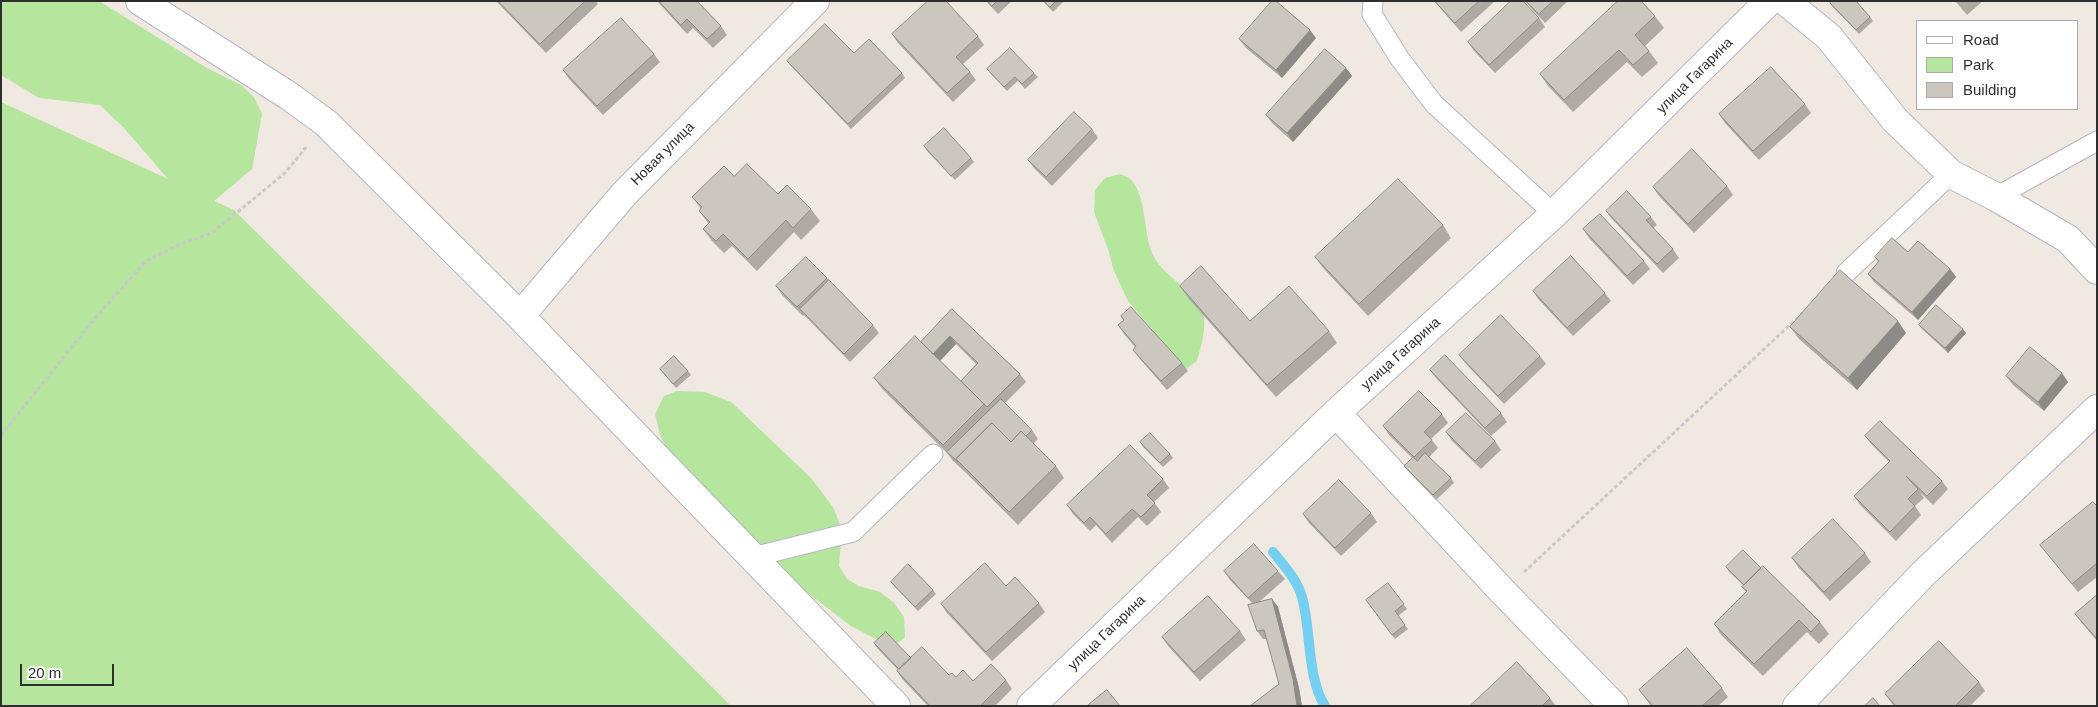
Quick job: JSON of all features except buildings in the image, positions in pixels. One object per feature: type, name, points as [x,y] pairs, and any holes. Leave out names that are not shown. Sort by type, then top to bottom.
[{"type":"street","points":[[140,1],[290,96],[326,123],[520,316],[896,706]]},
{"type":"street","name":"Новая улица","points":[[520,316],[625,193],[815,1]]},
{"type":"street","name":"улица Гагарина","points":[[1031,706],[1336,413],[1554,214],[1769,1]]},
{"type":"street","points":[[1785,1],[1830,37],[1895,120],[1951,174],[1996,197],[2068,239],[2097,270]]},
{"type":"street","points":[[1797,706],[1923,574],[2097,409]]},
{"type":"street","points":[[1336,413],[1503,592],[1614,706]]},
{"type":"lane","points":[[1373,1],[1372,14],[1400,59],[1434,104],[1554,214]]},
{"type":"lane","points":[[1996,197],[2097,141]]},
{"type":"lane","points":[[1846,273],[1951,174]]},
{"type":"lane","points":[[753,557],[853,532],[933,454]]},
{"type":"path","points":[[1,435],[96,317],[146,261],[212,233],[285,173],[326,123]]},
{"type":"path","points":[[1503,592],[1809,307]]},
{"type":"green space","points":[[1,1],[99,1],[207,68],[241,85],[254,97],[262,114],[252,169],[214,201],[234,210],[731,706],[1,706],[1,102],[168,179],[124,128],[100,105],[39,98],[1,75]]},
{"type":"green space","points":[[1120,174],[1130,179],[1139,194],[1153,255],[1165,271],[1195,298],[1203,312],[1204,331],[1197,361],[1186,369],[1159,344],[1153,330],[1128,301],[1114,271],[1094,212],[1095,190],[1105,178]]},
{"type":"green space","points":[[677,391],[705,392],[731,402],[811,478],[833,507],[842,530],[839,566],[847,579],[859,586],[880,592],[894,603],[904,617],[905,637],[895,645],[889,646],[851,626],[796,584],[674,463],[660,435],[655,414],[664,396]]},
{"type":"waterway","points":[[1273,552],[1300,590],[1305,609],[1315,682],[1325,706]]}]
